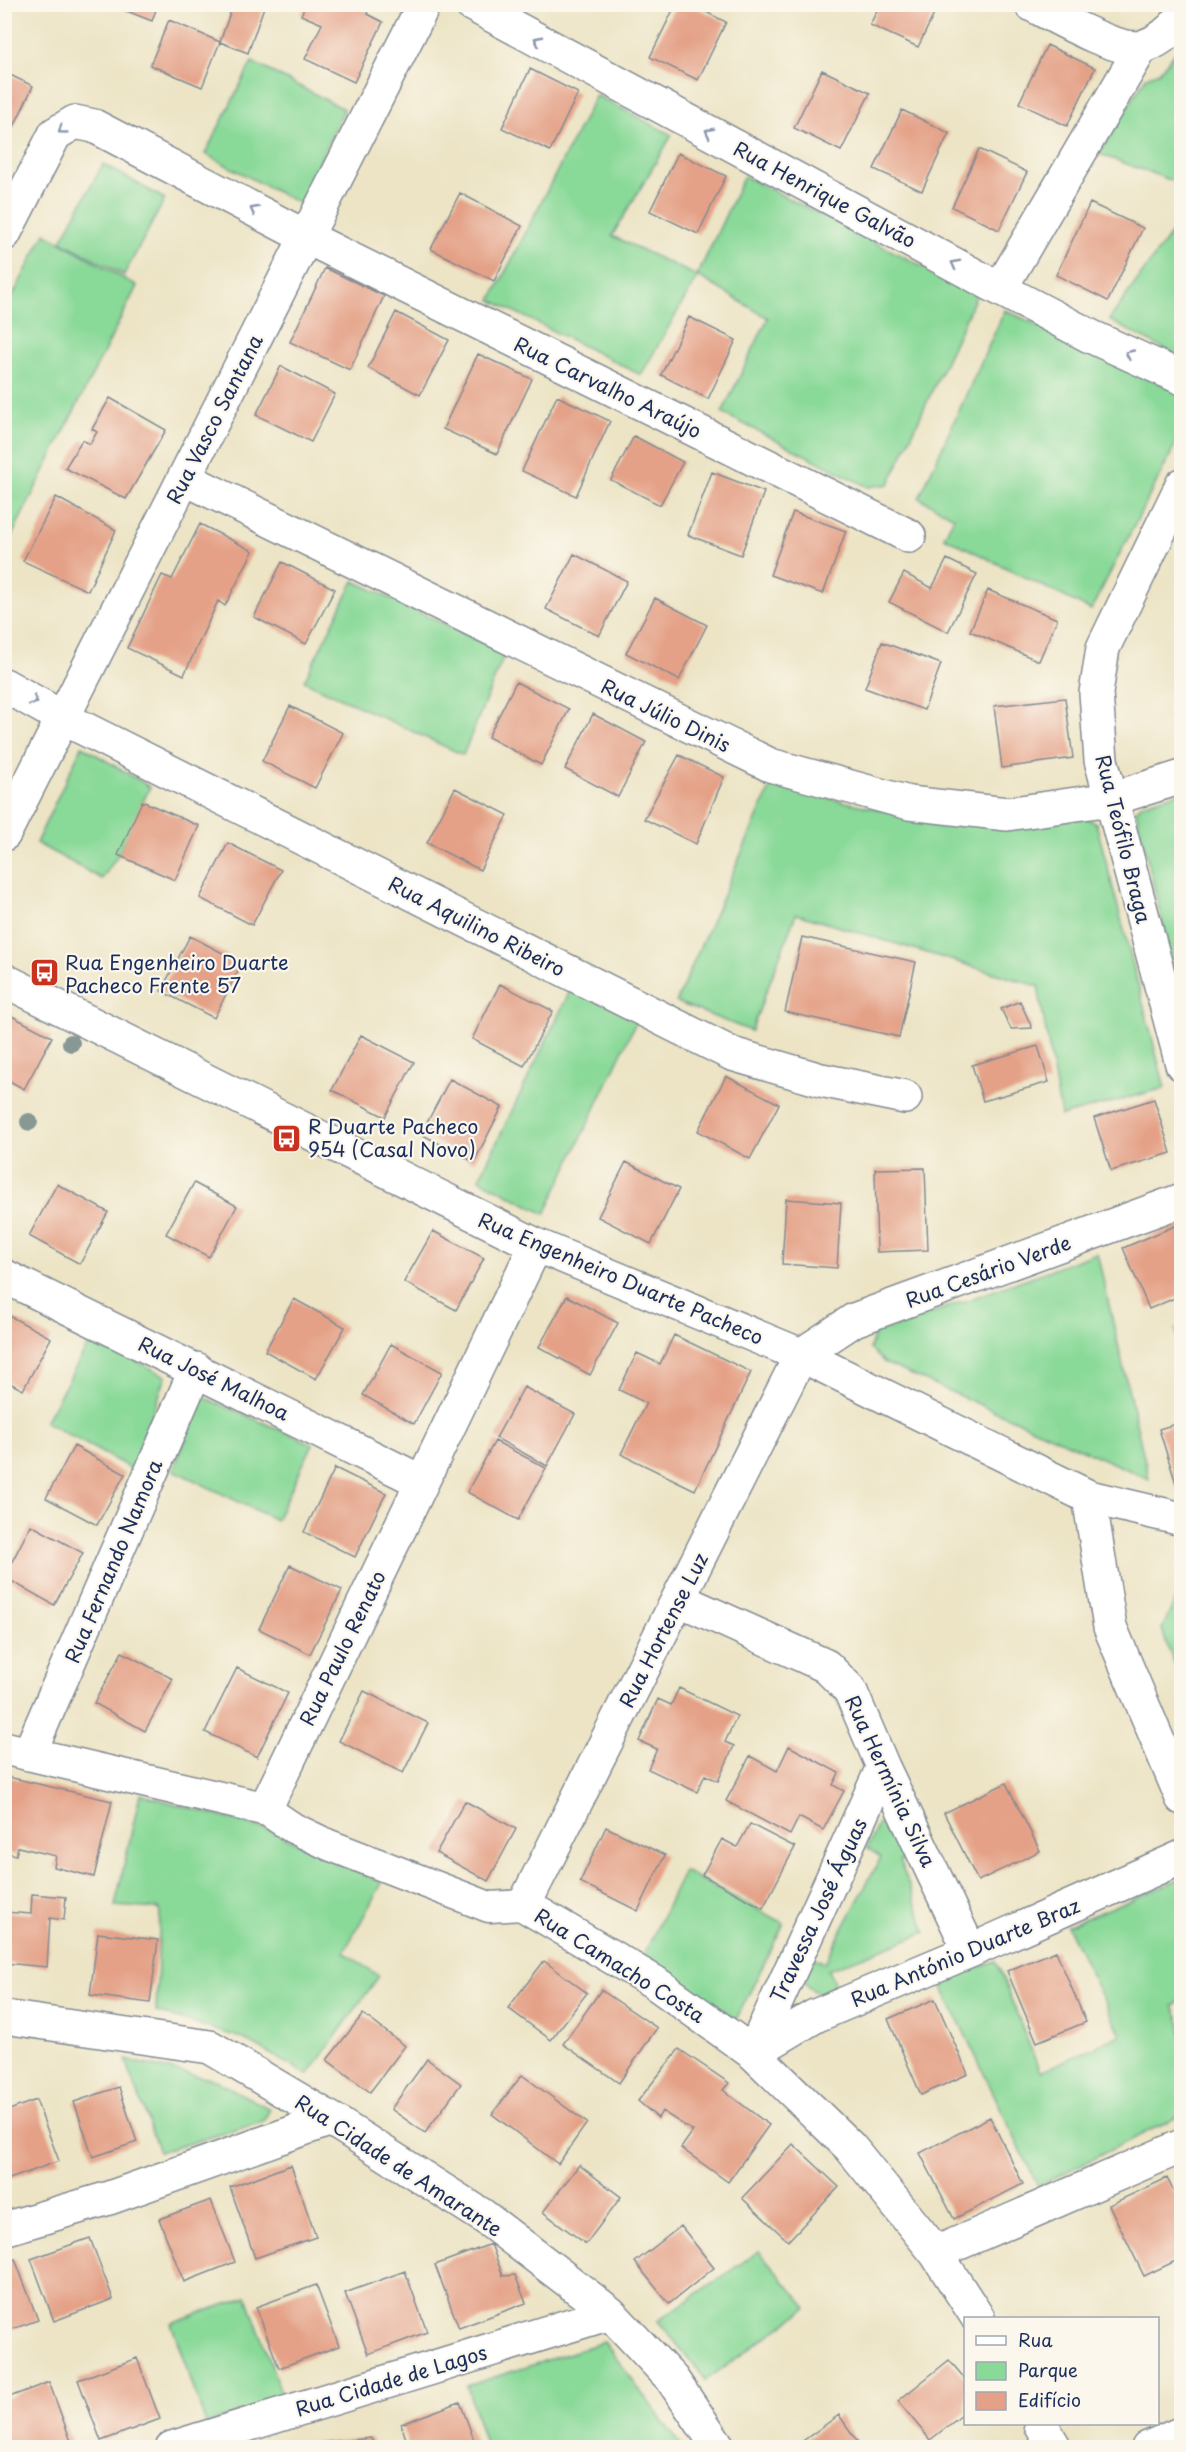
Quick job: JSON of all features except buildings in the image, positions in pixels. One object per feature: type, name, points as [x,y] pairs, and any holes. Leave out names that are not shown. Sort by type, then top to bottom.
[{"type":"street","name":"Rua Vasco Santana","points":[[4,834],[424,4]]},
{"type":"street","name":"Rua Henrique Galvão","points":[[471,4],[1000,289],[1090,336],[1182,378]]},
{"type":"street","points":[[1031,4],[1103,41],[1141,48]]},
{"type":"street","points":[[1000,289],[1141,48],[1170,32],[1182,17]]},
{"type":"street","name":"Rua Carvalho Araújo","points":[[4,234],[55,134],[75,122],[94,126],[306,237],[909,536]]},
{"type":"street","name":"Rua Júlio Dinis","points":[[184,478],[770,765],[909,803],[1006,814],[1111,799],[1182,777]]},
{"type":"street","name":"Rua Teófilo Braga","points":[[1182,485],[1103,648],[1096,693],[1101,760],[1182,1064]]},
{"type":"street","name":"Rua Aquilino Ribeiro","points":[[4,685],[63,718],[732,1054],[821,1080],[905,1097]]},
{"type":"street","name":"Rua Engenheiro Duarte Pacheco","points":[[4,980],[536,1245],[801,1355],[1089,1497],[1182,1518]]},
{"type":"street","name":"Rua Cesário Verde","points":[[801,1355],[854,1320],[1182,1200]]},
{"type":"street","name":"Rua Paulo Renato","points":[[265,1809],[536,1245]]},
{"type":"street","name":"Rua José Malhoa","points":[[4,1276],[422,1482]]},
{"type":"street","name":"Rua Hortense Luz","points":[[524,1905],[801,1355]]},
{"type":"street","name":"Rua Fernando Namora","points":[[17,1751],[196,1369]]},
{"type":"street","points":[[1089,1497],[1110,1627],[1182,1798]]},
{"type":"street","name":"Rua Hermínia Silva","points":[[678,1599],[826,1666],[850,1690],[883,1767],[970,1951]]},
{"type":"street","points":[[17,1751],[265,1809],[293,1828],[329,1845],[489,1908],[524,1905]]},
{"type":"street","name":"Travessa José Águas","points":[[753,2053],[883,1767]]},
{"type":"street","name":"Rua António Duarte Braz","points":[[753,2053],[815,2016],[970,1951],[1182,1857]]},
{"type":"street","name":"Rua Camacho Costa","points":[[524,1905],[654,1982],[753,2053],[850,2147],[936,2253],[977,2317]]},
{"type":"street","name":"Rua Cidade de Amarante","points":[[4,2017],[210,2047],[331,2119],[483,2216],[610,2313],[672,2379],[719,2448]]},
{"type":"street","points":[[4,2229],[109,2198],[331,2119]]},
{"type":"street","points":[[936,2253],[1182,2146]]},
{"type":"street","name":"Rua Cidade de Lagos","points":[[172,2448],[610,2313]]},
{"type":"street","points":[[1042,2425],[1055,2448]]},
{"type":"street","points":[[1148,2448],[1182,2433]]},
{"type":"green space","points":[[1181,45],[1181,184],[1099,154],[1146,77],[1159,72]]},
{"type":"green space","points":[[252,62],[344,109],[300,204],[205,154]]},
{"type":"green space","points":[[596,95],[672,135],[612,236],[697,276],[744,176],[977,294],[889,484],[868,487],[722,413],[768,318],[698,276],[641,375],[491,300]]},
{"type":"green space","points":[[103,164],[165,199],[124,275],[61,241]]},
{"type":"green space","points":[[1181,219],[1181,358],[1109,320]]},
{"type":"green space","points":[[45,233],[137,286],[5,549],[5,311]]},
{"type":"green space","points":[[1005,310],[1181,393],[1181,434],[1091,610],[944,537],[954,517],[919,498]]},
{"type":"green space","points":[[354,581],[505,653],[463,755],[304,681]]},
{"type":"green space","points":[[82,746],[150,787],[118,855],[102,879],[36,843]]},
{"type":"green space","points":[[771,786],[948,824],[1079,813],[1096,823],[1165,1088],[1061,1116],[1038,986],[796,914],[751,1031],[676,1002]]},
{"type":"green space","points":[[1181,792],[1182,983],[1177,984],[1136,811],[1142,804]]},
{"type":"green space","points":[[571,989],[638,1018],[545,1214],[479,1179]]},
{"type":"green space","points":[[1097,1253],[1149,1479],[885,1363],[870,1349],[874,1334]]},
{"type":"green space","points":[[92,1338],[166,1376],[132,1469],[45,1422]]},
{"type":"green space","points":[[203,1397],[313,1444],[276,1520],[173,1470]]},
{"type":"green space","points":[[1181,1587],[1181,1678],[1162,1629]]},
{"type":"green space","points":[[140,1794],[272,1831],[382,1883],[344,1952],[379,1976],[308,2075],[242,2038],[156,2012],[160,1909],[115,1906]]},
{"type":"green space","points":[[884,1823],[896,1830],[912,1856],[900,1861],[926,1932],[828,1970],[835,1985],[820,1993],[808,1987],[803,1979],[808,1956],[825,1962],[881,1857],[867,1848],[878,1824]]},
{"type":"green space","points":[[684,1871],[784,1923],[736,2020],[643,1957]]},
{"type":"green space","points":[[1181,1879],[1181,2001],[1173,2005],[1181,2024],[1181,2115],[1038,2186],[939,1980],[996,1961],[1040,2072],[1121,2035],[1067,1926]]},
{"type":"green space","points":[[126,2060],[215,2080],[270,2109],[263,2122],[159,2152]]},
{"type":"green space","points":[[759,2251],[807,2308],[706,2380],[658,2321]]},
{"type":"green space","points":[[247,2297],[283,2398],[206,2424],[171,2323]]},
{"type":"green space","points":[[604,2342],[682,2447],[486,2447],[467,2386]]},
{"type":"place","name":"Rua Engenheiro Duarte Pacheco Frente 57","points":[[44,973]]},
{"type":"place","name":"R Duarte Pacheco 954 (Casal Novo)","points":[[287,1138]]}]
